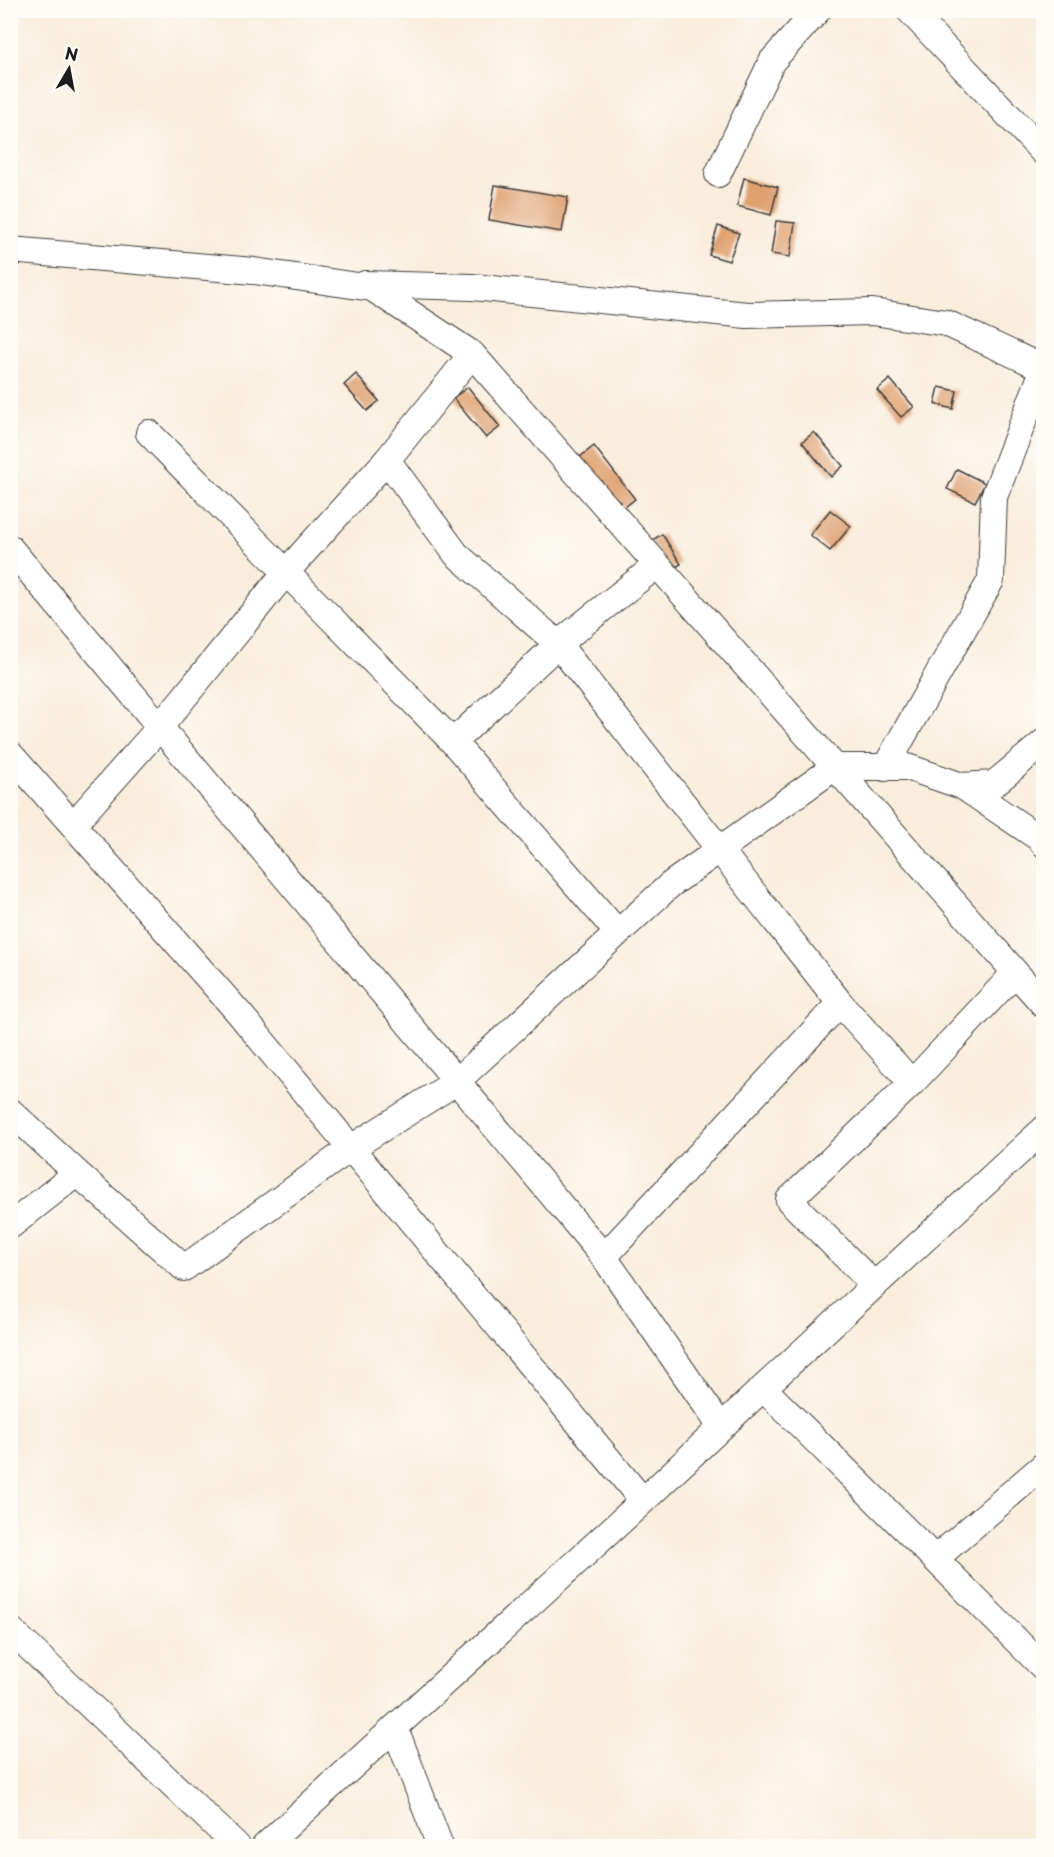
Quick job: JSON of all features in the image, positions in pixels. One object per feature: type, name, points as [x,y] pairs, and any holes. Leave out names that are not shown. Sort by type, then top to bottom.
[{"type":"street","points":[[718,174],[772,61],[818,10]]},
{"type":"street","points":[[909,10],[1044,153]]},
{"type":"street","points":[[10,250],[254,272],[372,288],[471,354],[1044,1005]]},
{"type":"street","points":[[338,283],[473,287],[747,315],[873,312],[946,324],[1043,368],[994,497],[991,580],[885,768]]},
{"type":"street","points":[[74,825],[160,727],[286,572],[387,460],[471,354]]},
{"type":"street","points":[[149,433],[453,742],[618,933]]},
{"type":"street","points":[[387,460],[456,554],[558,644],[840,1004],[912,1083]]},
{"type":"street","points":[[10,548],[604,1257],[721,1427]]},
{"type":"street","points":[[453,742],[558,644],[657,565]]},
{"type":"street","points":[[962,786],[994,784],[1044,742]]},
{"type":"street","points":[[10,754],[239,1014],[644,1501]]},
{"type":"street","points":[[10,1111],[184,1268],[351,1148],[456,1082],[670,885],[835,768],[907,768],[962,786],[1039,838],[1044,844]]},
{"type":"street","points":[[874,1285],[789,1200],[912,1083],[1015,973]]},
{"type":"street","points":[[604,1257],[840,1004]]},
{"type":"street","points":[[265,1846],[644,1501],[1044,1129]]},
{"type":"street","points":[[10,1226],[77,1173]]},
{"type":"street","points":[[763,1388],[1044,1668]]},
{"type":"street","points":[[935,1558],[1044,1465]]},
{"type":"street","points":[[10,1629],[237,1846]]},
{"type":"street","points":[[395,1728],[440,1846]]},
{"type":"building","points":[[744,178],[778,187],[771,215],[737,206]]},
{"type":"building","points":[[495,185],[568,197],[562,232],[489,220]]},
{"type":"building","points":[[776,221],[795,223],[790,257],[771,254]]},
{"type":"building","points":[[718,226],[739,233],[729,261],[709,255]]},
{"type":"building","points":[[356,374],[379,401],[367,411],[344,385]]},
{"type":"building","points":[[890,379],[914,407],[901,417],[877,390]]},
{"type":"building","points":[[468,387],[500,427],[486,438],[453,398]]},
{"type":"building","points":[[939,387],[957,391],[953,409],[935,404]]},
{"type":"building","points":[[814,432],[843,466],[831,477],[802,442]]},
{"type":"building","points":[[594,446],[635,499],[621,510],[580,457]]},
{"type":"building","points":[[957,469],[985,483],[975,502],[947,489]]},
{"type":"building","points":[[830,510],[851,526],[830,551],[810,535]]},
{"type":"building","points":[[662,534],[681,564],[669,571],[651,541]]}]
